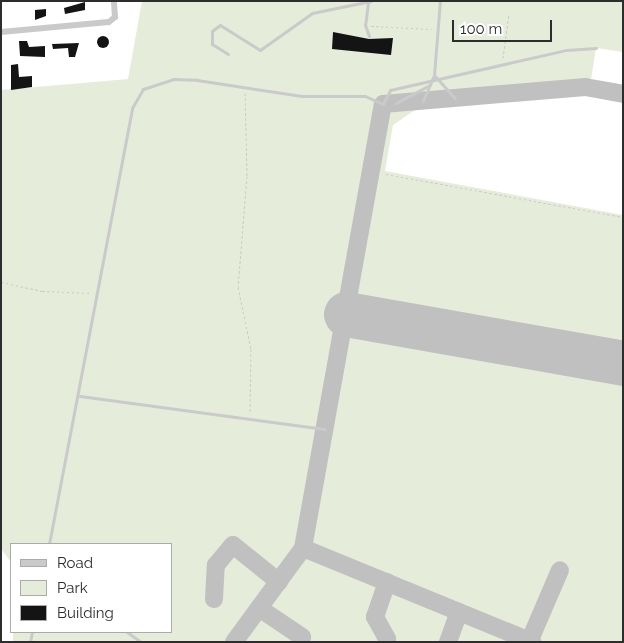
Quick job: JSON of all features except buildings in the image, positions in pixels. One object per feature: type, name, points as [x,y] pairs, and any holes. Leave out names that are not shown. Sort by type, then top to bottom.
[{"type":"street","points":[[1,32],[114,20],[114,1]]},
{"type":"lane","points":[[423,101],[434,79],[440,1]]},
{"type":"lane","points":[[228,54],[212,44],[212,31],[220,25],[260,50],[312,13],[369,2],[365,25],[369,36]]},
{"type":"lane","points":[[49,543],[80,396],[132,108],[143,89],[172,79],[245,87],[302,96],[365,96],[383,104],[390,90],[502,64],[596,48]]},
{"type":"lane","points":[[434,79],[455,98]]},
{"type":"lane","points":[[396,103],[430,85]]},
{"type":"lane","points":[[80,396],[325,429]]},
{"type":"lane","points":[[128,633],[141,642]]},
{"type":"lane","points":[[382,642],[407,642]]},
{"type":"path","points":[[502,64],[510,14]]},
{"type":"path","points":[[365,25],[438,29]]},
{"type":"path","points":[[245,87],[247,176],[238,286],[251,349],[249,419]]},
{"type":"path","points":[[386,174],[623,217]]},
{"type":"path","points":[[1,282],[84,296],[99,289]]},
{"type":"green space","points":[[142,1],[623,1],[623,52],[596,48],[590,86],[623,92],[623,99],[594,93],[415,110],[393,125],[385,171],[623,215],[623,642],[13,642],[13,633],[172,633],[172,543],[10,543],[10,561],[1,549],[1,90],[128,79]]},
{"type":"taxiway","points":[[234,642],[303,548],[383,104],[585,87],[623,94]]},
{"type":"taxiway","points":[[214,599],[216,565],[233,545],[279,582]]},
{"type":"taxiway","points":[[303,548],[532,642]]},
{"type":"taxiway","points":[[529,642],[560,570]]},
{"type":"taxiway","points":[[387,582],[375,617],[387,639]]},
{"type":"taxiway","points":[[259,608],[302,637]]},
{"type":"taxiway","points":[[448,642],[459,612]]},
{"type":"runway","points":[[346,314],[623,363]]}]
